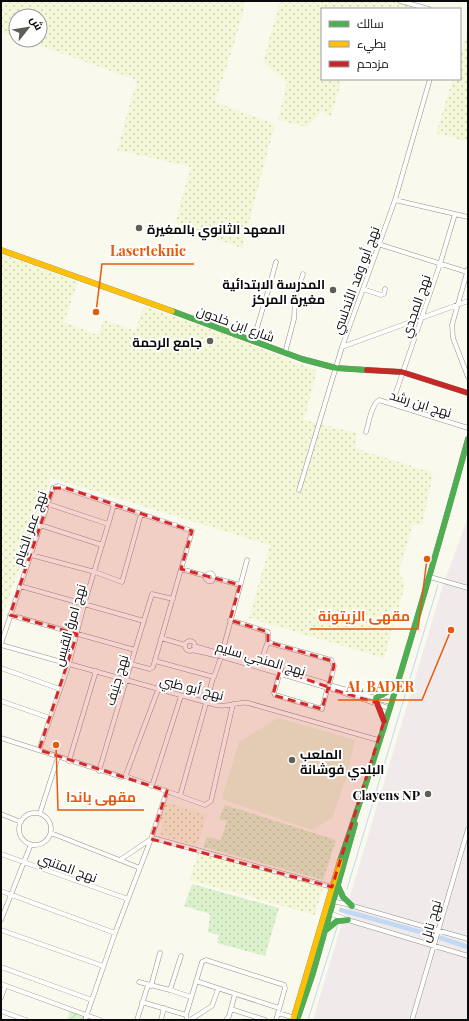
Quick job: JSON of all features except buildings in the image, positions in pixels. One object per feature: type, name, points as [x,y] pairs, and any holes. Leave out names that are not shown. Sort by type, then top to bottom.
[{"type":"street","points":[[400,1],[425,8]]},
{"type":"street","name":"نهج أبو وفد الأندلسي","points":[[299,490],[342,347],[395,200],[430,80]]},
{"type":"street","points":[[395,200],[468,217]]},
{"type":"street","name":"نهج المجدي","points":[[392,404],[440,264],[455,214]]},
{"type":"street","points":[[378,244],[440,264],[468,271],[452,325],[453,338],[468,377]]},
{"type":"street","name":"شارع ابن خلدون","points":[[1,250],[138,298],[285,353],[326,366],[336,368],[402,372],[468,393]]},
{"type":"street","points":[[253,341],[276,262]]},
{"type":"street","points":[[285,353],[294,319],[295,298],[303,274]]},
{"type":"street","points":[[363,289],[381,295],[384,294],[385,289]]},
{"type":"street","points":[[342,347],[468,301]]},
{"type":"street","name":"نهج ابن رشد","points":[[366,432],[372,411],[376,402],[379,400],[468,428]]},
{"type":"street","points":[[295,1019],[378,740],[430,577],[468,438]]},
{"type":"street","name":"نهج عمر الخيام","points":[[1,644],[53,488],[58,486],[192,531],[181,569]]},
{"type":"street","points":[[48,504],[108,524]]},
{"type":"street","name":"نهج امرؤ القيس","points":[[39,750],[69,664],[84,605],[114,505]]},
{"type":"street","points":[[30,554],[95,572],[122,582],[141,514]]},
{"type":"street","points":[[40,525],[102,545]]},
{"type":"street","points":[[180,796],[213,678],[222,655],[247,560]]},
{"type":"street","points":[[131,664],[152,669],[181,569],[206,576],[208,581],[212,581],[214,578],[240,585]]},
{"type":"street","points":[[430,577],[468,588]]},
{"type":"street","points":[[20,586],[144,621]]},
{"type":"street","name":"نهج جنيف","points":[[99,771],[152,594],[173,599]]},
{"type":"street","points":[[10,615],[134,650]]},
{"type":"street","points":[[230,620],[268,632],[268,643],[260,664]]},
{"type":"street","points":[[161,638],[185,645]]},
{"type":"street","points":[[190,641],[193,643],[193,648],[189,651],[186,650],[185,645],[190,641]]},
{"type":"street","points":[[268,643],[331,660],[334,666],[322,709],[275,695],[274,693],[280,672]]},
{"type":"street","name":"نهج أبو ظبي","points":[[1,644],[207,703],[224,707],[243,702],[248,703],[378,740]]},
{"type":"street","name":"نهج المنجي سليم","points":[[193,648],[260,664],[280,672]]},
{"type":"street","name":"نهج المنجي سليم","points":[[222,655],[389,705]]},
{"type":"street","points":[[155,661],[213,678]]},
{"type":"street","points":[[1,668],[60,689]]},
{"type":"street","points":[[69,761],[96,671]]},
{"type":"street","points":[[384,721],[376,701],[394,688]]},
{"type":"street","points":[[126,774],[158,690]]},
{"type":"street","points":[[152,786],[181,696]]},
{"type":"street","points":[[1,701],[50,718]]},
{"type":"street","points":[[1,738],[118,777],[126,774],[152,786],[205,805],[211,802],[233,704]]},
{"type":"street","points":[[40,813],[58,757]]},
{"type":"street","points":[[85,1020],[103,966],[151,839],[167,791]]},
{"type":"street","points":[[40,813],[50,822],[51,833],[48,839],[43,843],[37,845],[31,844],[25,841],[21,835],[19,829],[21,822],[28,814],[40,813]]},
{"type":"street","points":[[1,814],[21,822]]},
{"type":"street","name":"نهج نابل","points":[[412,1020],[468,829]]},
{"type":"street","points":[[51,833],[140,868]]},
{"type":"street","points":[[120,860],[151,839],[157,839],[335,887],[352,906]]},
{"type":"street","points":[[1,920],[31,844]]},
{"type":"street","name":"نهج المتنبي","points":[[1,854],[128,899]]},
{"type":"street","points":[[1,891],[115,933]]},
{"type":"street","points":[[330,901],[468,939]]},
{"type":"street","points":[[327,912],[348,920],[468,956]]},
{"type":"street","points":[[295,1019],[309,985],[324,932],[327,912]]},
{"type":"street","points":[[324,932],[337,921],[348,920]]},
{"type":"street","points":[[1,930],[103,966]]},
{"type":"street","points":[[137,1020],[160,953]]},
{"type":"street","points":[[170,990],[181,956]]},
{"type":"street","points":[[142,1002],[164,1008],[186,1018],[202,962],[206,960],[284,985],[285,988],[276,1020]]},
{"type":"street","points":[[1,967],[92,1000]]},
{"type":"street","points":[[196,981],[279,1008]]},
{"type":"street","points":[[139,982],[191,997]]},
{"type":"street","points":[[1,998],[3,985],[100,1020]]},
{"type":"street","points":[[190,1020],[212,1006],[218,989]]},
{"type":"street","points":[[226,1020],[229,1017],[235,994]]},
{"type":"street","points":[[161,1020],[164,1008]]},
{"type":"street","points":[[231,1009],[265,1020]]},
{"type":"street","points":[[1,1011],[23,1020]]},
{"type":"street","points":[[278,1013],[295,1019]]},
{"type":"highlighted area","points":[[53,488],[66,488],[192,531],[181,569],[240,585],[230,620],[268,632],[268,642],[333,661],[334,666],[328,687],[280,670],[273,695],[322,709],[328,688],[377,703],[384,721],[332,887],[151,839],[167,791],[39,750],[77,634],[10,615]]},
{"type":"shaded area","points":[[468,517],[468,1020],[313,1020],[443,585]]},
{"type":"green space","points":[[1,1],[246,1],[215,102],[275,124],[242,248],[175,223],[191,167],[117,150],[137,80],[47,48],[48,48],[48,8],[8,8],[8,34],[1,32]]},
{"type":"green space","points":[[280,1],[395,1],[417,8],[321,8],[321,80],[342,80],[331,116],[322,111],[307,127],[278,120],[287,83],[263,62]]},
{"type":"green space","points":[[468,30],[468,142],[436,133],[453,80],[461,80],[461,53]]},
{"type":"green space","points":[[1,254],[78,282],[64,322],[98,335],[104,320],[135,331],[144,306],[225,334],[317,371],[304,420],[357,433],[355,448],[433,473],[422,525],[413,525],[399,571],[405,585],[384,658],[249,618],[270,545],[51,478],[1,620]]},
{"type":"green space","name":"الملعب البلدي فوشانة","points":[[278,718],[355,740],[346,778],[332,818],[312,830],[224,800],[222,798],[239,742]]},
{"type":"green space","points":[[165,802],[207,815],[197,846],[159,835],[163,824],[159,822]]},
{"type":"green space","points":[[225,805],[336,840],[323,880],[203,847],[207,837],[221,840],[227,821],[219,819]]},
{"type":"green space","points":[[198,850],[323,886],[315,915],[190,880]]},
{"type":"green space","points":[[192,884],[279,908],[265,956],[217,943],[219,935],[208,932],[210,914],[184,906]]},
{"type":"green space","points":[[70,1011],[85,1016],[83,1020],[67,1020]]},
{"type":"waterway","points":[[347,889],[438,585]]},
{"type":"waterway","points":[[341,910],[428,934]]},
{"type":"waterway","points":[[308,1020],[338,924]]},
{"type":"waterway","points":[[441,938],[468,947]]},
{"type":"traffic: fast","points":[[172,311],[302,359],[336,368],[367,370]]},
{"type":"traffic: fast","points":[[340,861],[375,756],[407,651],[468,439]]},
{"type":"traffic: fast","points":[[376,698],[394,688]]},
{"type":"traffic: fast","points":[[298,1017],[313,973],[355,824]]},
{"type":"traffic: fast","points":[[338,886],[343,897],[352,906]]},
{"type":"traffic: fast","points":[[326,930],[337,921],[348,920]]},
{"type":"traffic: slow","points":[[1,250],[172,311]]},
{"type":"traffic: slow","points":[[293,1020],[340,861]]},
{"type":"traffic: jam","points":[[367,370],[402,372],[468,393]]},
{"type":"traffic: jam","points":[[377,703],[384,721]]},
{"type":"place","name":"المعهد الثانوي بالمغيرة","points":[[139,228]]},
{"type":"place","name":"المدرسة الابتدائية مغيرة المركز","points":[[333,290]]},
{"type":"place","name":"Laserteknic","points":[[96,312]]},
{"type":"place","name":"جامع الرحمة","points":[[210,341]]},
{"type":"place","name":"مقهى الزيتونة","points":[[427,559]]},
{"type":"place","name":"AL BADER","points":[[451,630]]},
{"type":"place","name":"مقهى باندا","points":[[56,745]]},
{"type":"place","name":"الملعب البلدي فوشانة","points":[[292,760]]},
{"type":"place","name":"Clayens NP","points":[[428,794]]}]
